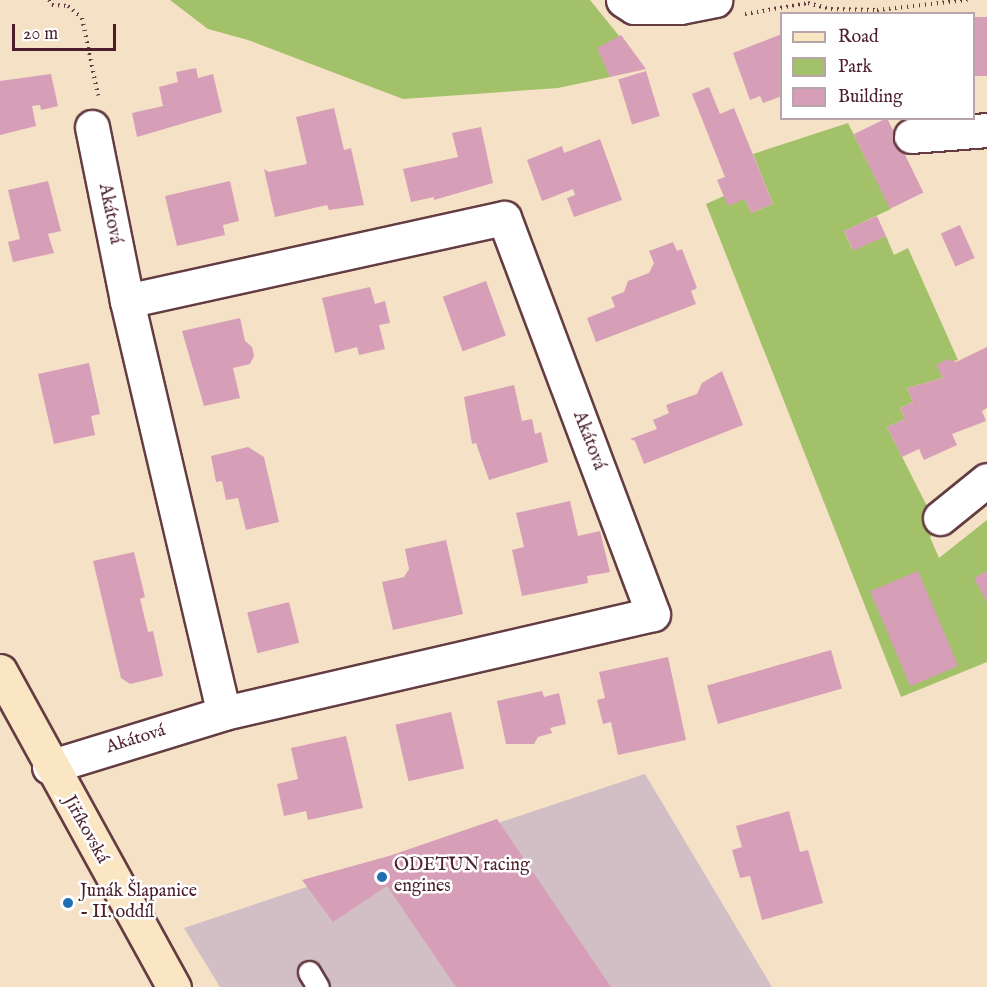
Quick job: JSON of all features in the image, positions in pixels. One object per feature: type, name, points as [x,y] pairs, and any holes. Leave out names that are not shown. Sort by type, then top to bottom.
[{"type":"street","points":[[623,0],[634,7],[680,7],[715,0]]},
{"type":"street","name":"Akátová","points":[[92,127],[127,301],[224,713]]},
{"type":"street","points":[[911,136],[987,130]]},
{"type":"street","name":"Akátová","points":[[49,767],[224,713],[652,614],[504,218],[127,301]]},
{"type":"street","points":[[940,518],[987,480]]},
{"type":"street","name":"Jiříkovská","points":[[0,672],[49,767],[174,987]]},
{"type":"path","points":[[49,0],[52,5],[68,6],[82,18],[105,125],[92,127]]},
{"type":"path","points":[[808,3],[831,9],[876,10],[966,0]]},
{"type":"shaded area","points":[[645,774],[772,987],[220,987],[184,928]]},
{"type":"green space","points":[[170,0],[590,0],[620,37],[598,48],[610,77],[558,88],[403,99],[248,40],[208,29]]},
{"type":"green space","points":[[848,123],[891,209],[844,231],[852,249],[886,236],[894,255],[908,248],[958,360],[937,365],[943,378],[907,388],[913,402],[900,408],[905,419],[887,427],[938,528],[930,537],[939,558],[987,520],[987,662],[901,697],[706,204],[724,196],[745,199],[751,213],[773,204],[753,154]]},
{"type":"building","points":[[975,17],[987,17],[987,76],[975,76]]},
{"type":"building","points":[[621,35],[646,69],[610,77],[597,48]]},
{"type":"building","points":[[780,35],[780,97],[763,103],[760,96],[750,100],[733,53]]},
{"type":"building","points":[[196,68],[198,78],[213,74],[222,112],[137,137],[132,113],[163,106],[159,87],[178,82],[176,72]]},
{"type":"building","points":[[646,71],[660,116],[632,124],[618,79]]},
{"type":"building","points":[[51,74],[58,106],[41,110],[40,105],[32,106],[36,126],[0,135],[0,81]]},
{"type":"building","points":[[709,87],[720,114],[734,108],[773,204],[751,213],[745,199],[728,206],[717,180],[725,177],[692,94]]},
{"type":"building","points":[[334,108],[344,150],[351,148],[364,205],[329,210],[327,205],[275,217],[264,169],[269,172],[307,164],[296,117]]},
{"type":"building","points":[[883,120],[888,120],[923,193],[890,209],[854,134]]},
{"type":"building","points":[[481,127],[493,183],[434,200],[434,197],[411,202],[403,169],[458,157],[452,133]]},
{"type":"building","points":[[600,139],[622,200],[574,217],[567,198],[575,195],[573,189],[542,201],[527,160],[562,146],[564,153]]},
{"type":"building","points":[[48,181],[61,231],[48,234],[54,253],[13,262],[8,242],[20,239],[8,190]]},
{"type":"building","points":[[230,181],[239,221],[223,225],[225,235],[177,246],[165,196]]},
{"type":"building","points":[[877,216],[886,236],[853,251],[844,231]]},
{"type":"building","points":[[960,225],[975,258],[955,266],[941,234]]},
{"type":"building","points":[[673,242],[677,251],[682,249],[697,288],[691,291],[696,304],[596,342],[587,318],[615,307],[611,297],[624,292],[628,281],[649,273],[654,263],[649,251]]},
{"type":"building","points":[[486,281],[506,336],[463,351],[443,297]]},
{"type":"building","points":[[370,287],[375,304],[385,301],[390,323],[379,325],[385,349],[359,355],[357,347],[335,353],[322,298]]},
{"type":"building","points":[[240,318],[245,341],[252,347],[254,356],[250,364],[233,368],[240,398],[204,406],[182,331]]},
{"type":"building","points":[[987,347],[987,408],[982,411],[986,421],[952,434],[957,445],[924,460],[919,449],[902,457],[887,427],[905,419],[900,408],[913,402],[907,388],[943,378],[936,365],[948,359],[956,362]]},
{"type":"building","points":[[89,363],[100,414],[91,416],[95,435],[54,444],[38,374]]},
{"type":"building","points":[[722,371],[743,425],[644,464],[635,441],[630,439],[657,429],[653,420],[669,413],[666,405],[697,394],[702,383]]},
{"type":"building","points":[[514,385],[522,421],[532,419],[535,434],[541,432],[548,462],[489,480],[476,443],[472,444],[464,397]]},
{"type":"building","points":[[248,447],[264,457],[279,522],[246,530],[238,498],[226,500],[222,481],[216,482],[211,456]]},
{"type":"building","points":[[570,501],[578,536],[600,531],[610,572],[587,576],[588,583],[522,596],[512,550],[524,547],[516,513]]},
{"type":"building","points":[[446,540],[463,614],[393,630],[382,582],[404,577],[409,569],[405,549]]},
{"type":"building","points":[[134,552],[145,597],[140,599],[148,632],[153,631],[163,676],[130,684],[121,678],[93,561]]},
{"type":"building","points":[[918,571],[958,666],[910,686],[870,591]]},
{"type":"building","points":[[987,571],[987,602],[974,578]]},
{"type":"building","points":[[289,602],[299,643],[257,653],[247,612]]},
{"type":"building","points":[[831,650],[842,688],[718,724],[707,686]]},
{"type":"building","points":[[668,657],[686,740],[618,755],[611,722],[603,724],[597,700],[605,698],[599,672]]},
{"type":"building","points":[[542,691],[544,697],[559,693],[566,724],[550,728],[552,733],[538,737],[534,744],[506,744],[497,701]]},
{"type":"building","points":[[451,712],[464,769],[409,781],[395,725]]},
{"type":"building","points":[[346,736],[363,808],[308,820],[306,811],[284,816],[277,784],[298,779],[291,748]]},
{"type":"building","points":[[789,811],[800,852],[808,850],[823,903],[762,920],[750,876],[740,878],[732,850],[742,847],[736,826]]},
{"type":"building","points":[[497,819],[611,987],[456,987],[387,886],[333,922],[302,880],[389,856]]},
{"type":"place","name":"ODETUN racing engines","points":[[382,877]]},
{"type":"place","name":"Junák Šlapanice - II. oddíl","points":[[68,903]]}]
